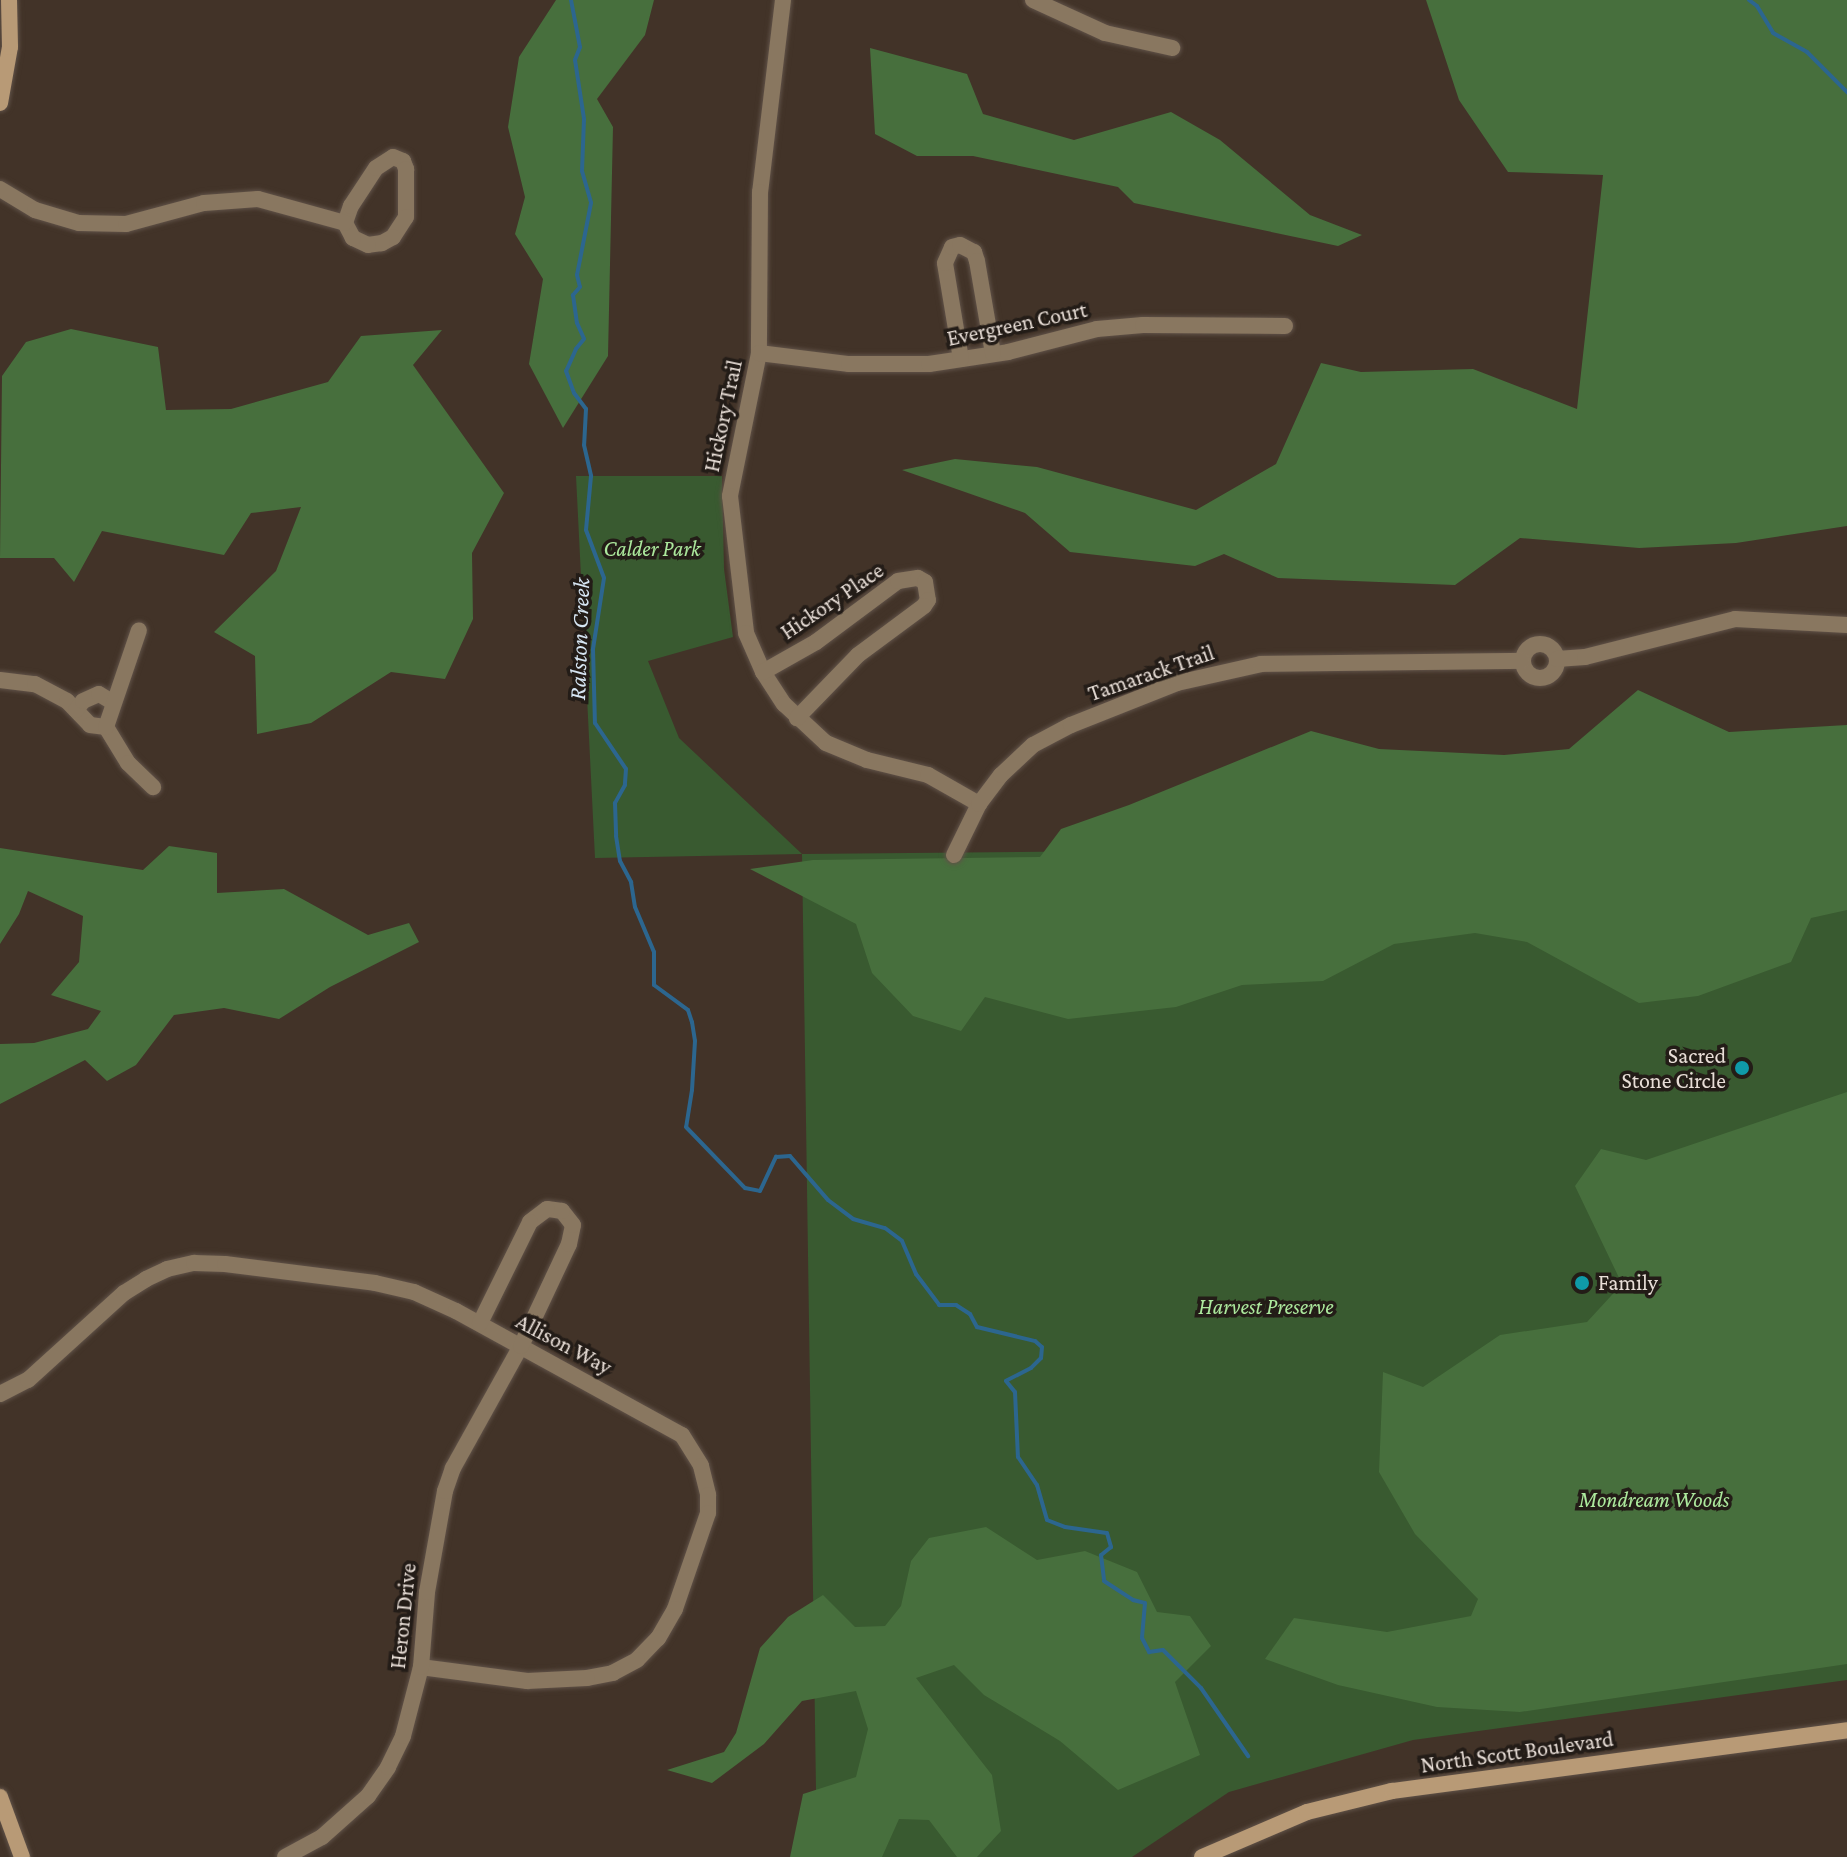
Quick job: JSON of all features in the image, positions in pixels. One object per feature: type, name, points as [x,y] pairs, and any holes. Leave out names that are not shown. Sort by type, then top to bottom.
[{"type":"main road","points":[[0,103],[10,47],[9,0]]},
{"type":"main road","name":"North Scott Boulevard","points":[[1202,1857],[1307,1812],[1392,1791],[1847,1730]]},
{"type":"main road","points":[[0,1797],[22,1857]]},
{"type":"street","name":"Hickory Trail","points":[[783,0],[759,203],[759,353],[730,496],[746,633],[763,672],[797,718],[826,743],[867,760],[928,775],[979,804]]},
{"type":"street","points":[[1033,0],[1105,33],[1172,48]]},
{"type":"street","points":[[0,189],[35,210],[79,223],[126,224],[204,203],[258,199],[345,223],[353,238],[368,245],[382,243],[400,230],[407,207],[403,161],[393,157],[376,168],[351,206],[345,223]]},
{"type":"street","points":[[961,359],[945,263],[947,254],[960,245],[974,252],[977,261],[993,354]]},
{"type":"street","name":"Evergreen Court","points":[[759,353],[897,366],[993,354],[1097,329],[1143,325],[1285,326]]},
{"type":"street","name":"Hickory Place","points":[[763,672],[816,642],[898,581],[918,578],[925,582],[928,600],[924,606],[858,655],[797,718]]},
{"type":"street","name":"Tamarack Trail","points":[[1557,659],[1585,657],[1735,619],[1847,625]]},
{"type":"street","points":[[139,630],[106,727],[128,763],[153,787]]},
{"type":"street","name":"Tamarack Trail","points":[[1541,643],[1550,647],[1557,659],[1553,671],[1542,678],[1530,675],[1522,661],[1527,649],[1541,643]]},
{"type":"street","name":"Tamarack Trail","points":[[954,855],[979,804],[1001,775],[1050,735],[1149,693],[1208,673],[1288,663],[1522,661]]},
{"type":"street","points":[[0,680],[35,684],[67,701],[90,725],[106,727]]},
{"type":"street","points":[[76,710],[83,701],[99,694],[114,703]]},
{"type":"street","name":"Heron Drive","points":[[285,1857],[322,1837],[368,1796],[388,1767],[403,1736],[421,1667],[427,1592],[445,1491],[453,1468],[521,1346],[572,1235],[570,1218],[562,1211],[547,1209],[538,1212],[530,1222],[480,1323]]},
{"type":"street","name":"Allison Way","points":[[0,1394],[28,1380],[124,1293],[167,1269],[194,1263],[375,1283],[414,1292],[480,1323],[682,1435],[693,1450],[705,1480],[708,1495],[705,1528],[675,1609],[658,1638],[637,1660],[613,1673],[527,1681],[421,1667]]},
{"type":"green space","points":[[556,0],[654,0],[645,35],[597,99],[613,127],[608,356],[563,428],[529,364],[543,279],[515,234],[525,197],[508,127],[519,57]]},
{"type":"green space","points":[[1426,0],[1847,0],[1847,526],[1736,543],[1639,548],[1520,538],[1455,585],[1278,578],[1224,554],[1195,566],[1070,552],[1025,513],[902,470],[955,459],[1037,467],[1196,510],[1276,464],[1321,363],[1361,372],[1473,369],[1577,409],[1603,175],[1508,172],[1459,100]]},
{"type":"green space","points":[[870,48],[967,74],[983,114],[1074,140],[1171,112],[1220,140],[1310,215],[1362,235],[1338,246],[1134,203],[1118,187],[973,156],[917,156],[875,134]]},
{"type":"green space","points":[[71,329],[158,347],[166,410],[231,409],[328,382],[361,336],[442,330],[413,365],[504,493],[472,553],[473,619],[445,679],[391,672],[311,723],[257,734],[255,656],[214,632],[276,571],[301,507],[251,513],[224,555],[102,531],[74,582],[54,558],[0,558],[2,376],[26,342]]},
{"type":"green space","name":"Calder Park","points":[[576,476],[722,476],[724,569],[733,637],[648,661],[679,738],[802,854],[595,858]]},
{"type":"green space","points":[[1638,690],[1729,732],[1847,725],[1847,910],[1811,918],[1791,962],[1698,996],[1639,1003],[1527,942],[1475,933],[1394,944],[1323,981],[1242,985],[1176,1007],[1068,1019],[985,997],[961,1031],[913,1016],[872,973],[856,924],[750,869],[813,860],[1040,857],[1061,829],[1129,805],[1311,731],[1379,749],[1504,755],[1569,749]]},
{"type":"green space","name":"Harvest Preserve","points":[[1847,844],[1847,1680],[1413,1740],[1229,1792],[1132,1857],[817,1857],[802,854]]},
{"type":"green space","points":[[169,846],[217,853],[217,893],[284,889],[368,935],[409,923],[419,942],[330,987],[279,1019],[224,1008],[174,1015],[136,1065],[107,1081],[85,1060],[0,1104],[0,1044],[34,1043],[88,1029],[101,1011],[51,995],[79,962],[83,916],[28,891],[19,914],[0,944],[0,848],[143,870]]},
{"type":"green space","name":"Mondream Woods","points":[[1847,1092],[1847,1664],[1520,1712],[1437,1707],[1338,1685],[1265,1659],[1294,1618],[1387,1632],[1471,1616],[1478,1599],[1415,1534],[1379,1472],[1383,1372],[1423,1387],[1500,1335],[1587,1322],[1622,1284],[1575,1186],[1601,1149],[1646,1160]]},
{"type":"green space","points":[[986,1527],[1037,1560],[1085,1551],[1137,1572],[1157,1612],[1190,1616],[1211,1646],[1175,1682],[1200,1755],[1118,1790],[1060,1741],[984,1695],[954,1665],[916,1678],[992,1775],[1001,1831],[977,1857],[957,1857],[929,1820],[899,1819],[882,1857],[790,1857],[803,1794],[856,1777],[868,1729],[856,1691],[802,1701],[764,1744],[712,1783],[667,1770],[724,1752],[736,1733],[760,1648],[788,1617],[823,1595],[855,1627],[885,1626],[901,1606],[911,1561],[929,1538]]},
{"type":"waterway","name":"Ralston Creek","points":[[571,0],[580,47],[575,60],[584,119],[582,171],[591,203],[577,275],[580,287],[573,295],[577,323],[584,339],[566,371],[574,393],[586,409],[584,445],[591,476],[586,530],[604,578],[593,649],[595,723],[626,769],[625,785],[615,803],[616,836],[620,861],[631,882],[635,907],[654,952],[654,985],[688,1010],[692,1022],[695,1041],[686,1127],[745,1188],[760,1191],[776,1157],[790,1156],[828,1200],[853,1219],[885,1228],[902,1241],[916,1274],[939,1305],[956,1305],[970,1314],[977,1327],[1035,1341],[1042,1347],[1041,1358],[1031,1368],[1006,1381],[1015,1392],[1018,1457],[1037,1485],[1047,1520],[1065,1527],[1107,1533],[1111,1547],[1101,1555],[1104,1581],[1133,1600],[1145,1603],[1142,1638],[1149,1652],[1163,1650],[1201,1688],[1248,1756]]},
{"type":"waterway","points":[[1749,0],[1757,6],[1773,33],[1807,52],[1847,92]]},
{"type":"place","name":"Sacred Stone Circle","points":[[1742,1068]]},
{"type":"place","name":"Family","points":[[1582,1283]]}]
